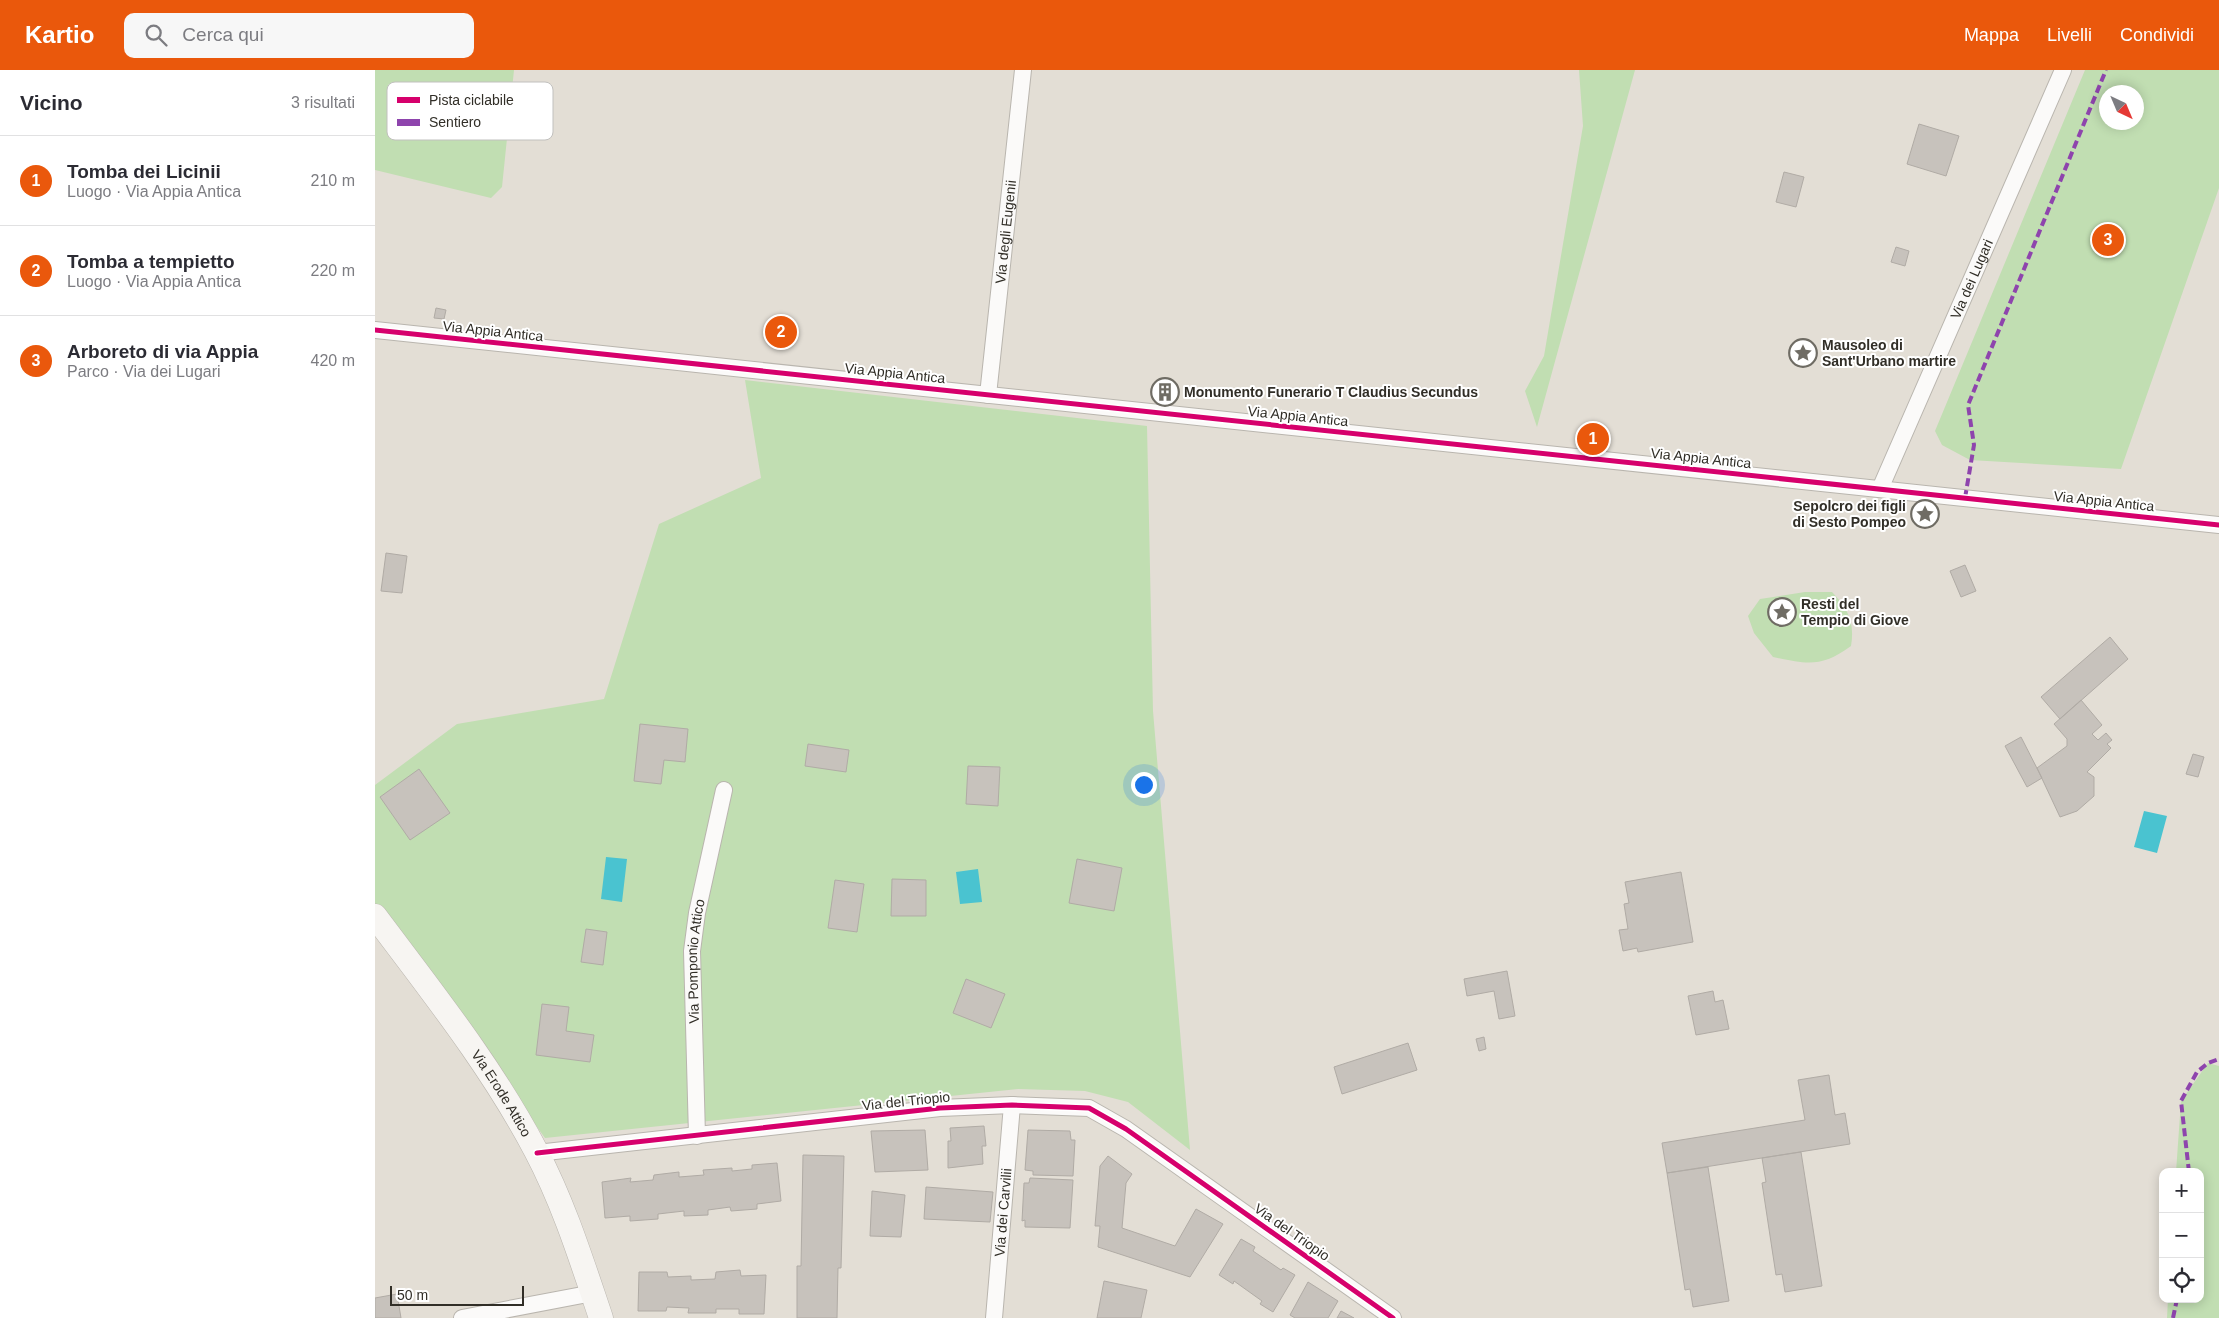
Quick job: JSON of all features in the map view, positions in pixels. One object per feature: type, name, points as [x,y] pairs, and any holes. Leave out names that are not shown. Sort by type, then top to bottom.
[{"type":"main road","name":"Via Erode Attico","points":[[375,916],[476,1052],[509,1102],[537,1153],[568,1224],[601,1318]]},
{"type":"street","name":"Via degli Eugenii","points":[[988,394],[1023,70]]},
{"type":"street","name":"Via dei Lugari","points":[[1880,489],[2063,70]]},
{"type":"street","name":"Via Appia Antica","points":[[375,330],[2219,524]]},
{"type":"street","name":"Via Pomponio Attico","points":[[697,1136],[692,951],[697,913],[724,790]]},
{"type":"street","name":"Via del Triopio","points":[[537,1153],[941,1108],[1012,1105],[1089,1108],[1134,1135],[1393,1318]]},
{"type":"street","name":"Via dei Carvilii","points":[[994,1318],[1012,1105]]},
{"type":"street","points":[[462,1318],[593,1293]]},
{"type":"green space","points":[[375,70],[514,70],[513,82],[387,82],[387,140],[507,140],[502,187],[491,198],[375,170]]},
{"type":"green space","points":[[1579,70],[1635,70],[1537,427],[1525,391],[1544,356],[1583,126]]},
{"type":"green space","points":[[2085,70],[2219,70],[2219,188],[2121,469],[1970,460],[1942,445],[1935,431]]},
{"type":"green space","points":[[745,380],[1147,426],[1153,711],[1190,1150],[1128,1102],[1085,1091],[1018,1089],[545,1138],[375,903],[375,785],[457,724],[604,699],[659,524],[761,478]]},
{"type":"green space","points":[[1805,592],[1832,592],[1838,598],[1846,610],[1851,623],[1851,646],[1822,661],[1805,662],[1773,657],[1754,633],[1748,616],[1760,599]]},
{"type":"green space","points":[[2208,1063],[2219,1066],[2219,1318],[2167,1318],[2168,1303],[2204,1303],[2204,1168],[2176,1168],[2181,1101]]},
{"type":"water","points":[[2144,811],[2167,816],[2157,853],[2134,847]]},
{"type":"water","points":[[606,857],[627,859],[622,902],[601,899]]},
{"type":"water","points":[[978,869],[982,902],[960,904],[956,872]]},
{"type":"building","points":[[1919,124],[1959,136],[1946,176],[1907,164]]},
{"type":"building","points":[[1784,172],[1804,177],[1796,207],[1776,202]]},
{"type":"building","points":[[1896,247],[1909,251],[1905,266],[1891,262]]},
{"type":"building","points":[[436,308],[446,310],[444,319],[434,318]]},
{"type":"building","points":[[386,553],[407,556],[402,593],[381,591]]},
{"type":"building","points":[[1965,565],[1976,591],[1961,597],[1950,571]]},
{"type":"building","points":[[2110,637],[2128,659],[2060,719],[2041,697]]},
{"type":"building","points":[[2081,700],[2102,725],[2092,734],[2098,740],[2106,733],[2112,740],[2107,744],[2111,748],[2087,772],[2094,777],[2094,796],[2077,811],[2060,817],[2037,768],[2067,746],[2067,739],[2054,724]]},
{"type":"building","points":[[640,724],[688,729],[685,762],[664,760],[661,784],[634,781]]},
{"type":"building","points":[[2021,737],[2042,778],[2027,787],[2005,746]]},
{"type":"building","points":[[808,744],[849,750],[846,772],[805,766]]},
{"type":"building","points":[[2193,754],[2204,757],[2198,777],[2186,774]]},
{"type":"building","points":[[968,766],[1000,767],[998,806],[966,804]]},
{"type":"building","points":[[419,769],[450,813],[410,840],[380,797]]},
{"type":"building","points":[[1077,859],[1122,868],[1114,911],[1069,903]]},
{"type":"building","points":[[1681,872],[1693,942],[1638,952],[1637,948],[1623,951],[1619,930],[1628,929],[1624,904],[1629,903],[1625,882]]},
{"type":"building","points":[[892,879],[926,880],[926,916],[891,916]]},
{"type":"building","points":[[835,880],[864,884],[857,932],[828,928]]},
{"type":"building","points":[[586,929],[607,932],[603,965],[581,962]]},
{"type":"building","points":[[1507,971],[1515,1016],[1499,1019],[1494,991],[1467,996],[1464,979]]},
{"type":"building","points":[[966,979],[1005,994],[991,1028],[953,1013]]},
{"type":"building","points":[[1713,991],[1715,1002],[1723,1000],[1729,1029],[1696,1035],[1688,996]]},
{"type":"building","points":[[542,1004],[569,1007],[566,1031],[594,1035],[590,1062],[536,1055]]},
{"type":"building","points":[[1484,1037],[1486,1049],[1479,1051],[1476,1039]]},
{"type":"building","points":[[1408,1043],[1417,1070],[1342,1094],[1334,1067]]},
{"type":"building","points":[[1829,1075],[1835,1115],[1845,1113],[1850,1144],[1667,1173],[1662,1143],[1805,1120],[1798,1080]]},
{"type":"building","points":[[984,1126],[986,1146],[982,1146],[983,1164],[948,1168],[948,1141],[951,1141],[950,1128]]},
{"type":"building","points":[[925,1130],[928,1170],[875,1172],[871,1131]]},
{"type":"building","points":[[1028,1130],[1070,1131],[1071,1140],[1075,1140],[1073,1176],[1033,1175],[1033,1171],[1025,1170]]},
{"type":"building","points":[[1801,1152],[1822,1286],[1785,1292],[1782,1274],[1776,1275],[1762,1183],[1766,1182],[1762,1158]]},
{"type":"building","points":[[803,1155],[844,1156],[841,1268],[838,1268],[837,1318],[797,1318],[797,1266],[801,1266]]},
{"type":"building","points":[[1108,1156],[1132,1174],[1126,1183],[1122,1228],[1175,1246],[1196,1209],[1223,1224],[1190,1277],[1098,1247],[1100,1226],[1095,1226],[1100,1166]]},
{"type":"building","points":[[777,1163],[781,1201],[757,1204],[757,1209],[731,1211],[730,1207],[708,1210],[708,1215],[684,1216],[684,1211],[658,1214],[658,1219],[630,1221],[630,1216],[605,1218],[602,1182],[631,1178],[630,1182],[653,1180],[654,1175],[679,1172],[679,1177],[704,1175],[703,1170],[732,1168],[732,1171],[752,1169],[752,1165]]},
{"type":"building","points":[[1708,1167],[1729,1301],[1693,1307],[1690,1289],[1685,1290],[1667,1173]]},
{"type":"building","points":[[1030,1178],[1073,1180],[1070,1228],[1025,1227],[1025,1220],[1022,1221],[1024,1183],[1029,1183]]},
{"type":"building","points":[[926,1187],[993,1192],[990,1222],[924,1219]]},
{"type":"building","points":[[872,1191],[905,1195],[901,1237],[870,1236]]},
{"type":"building","points":[[1241,1239],[1255,1247],[1253,1251],[1281,1270],[1283,1268],[1295,1275],[1273,1312],[1260,1304],[1262,1301],[1234,1281],[1233,1284],[1219,1275]]},
{"type":"building","points":[[740,1270],[741,1276],[766,1275],[764,1314],[739,1314],[739,1309],[716,1309],[716,1313],[688,1313],[689,1308],[667,1307],[666,1311],[638,1311],[639,1272],[667,1272],[668,1277],[691,1276],[691,1280],[715,1279],[716,1272]]},
{"type":"building","points":[[1104,1281],[1147,1290],[1141,1318],[1097,1318]]},
{"type":"building","points":[[1308,1282],[1338,1301],[1328,1318],[1295,1318],[1290,1315]]},
{"type":"building","points":[[397,1294],[401,1318],[375,1318],[375,1298]]},
{"type":"building","points":[[1341,1311],[1354,1318],[1337,1318]]},
{"type":"marked path","points":[[1965,498],[1974,445],[1968,405],[2106,70]]},
{"type":"marked path","points":[[2189,1168],[2181,1101],[2197,1072],[2208,1063],[2219,1059]]},
{"type":"marked path","points":[[2173,1318],[2176,1303]]},
{"type":"cycle path","points":[[375,330],[2219,525]]},
{"type":"cycle path","points":[[537,1153],[940,1108],[1012,1105],[1089,1108],[1126,1129],[1393,1318]]},
{"type":"place","name":"Arboreto di via Appia","points":[[2108,240]]},
{"type":"place","name":"Tomba a tempietto","points":[[781,332]]},
{"type":"place","name":"Mausoleo di Sant'Urbano martire","points":[[1803,353]]},
{"type":"place","name":"Monumento Funerario T Claudius Secundus","points":[[1165,392]]},
{"type":"place","name":"Tomba dei Licinii","points":[[1593,439]]},
{"type":"place","name":"Sepolcro dei figli di Sesto Pompeo","points":[[1925,514]]},
{"type":"place","name":"Resti del Tempio di Giove","points":[[1782,612]]}]
